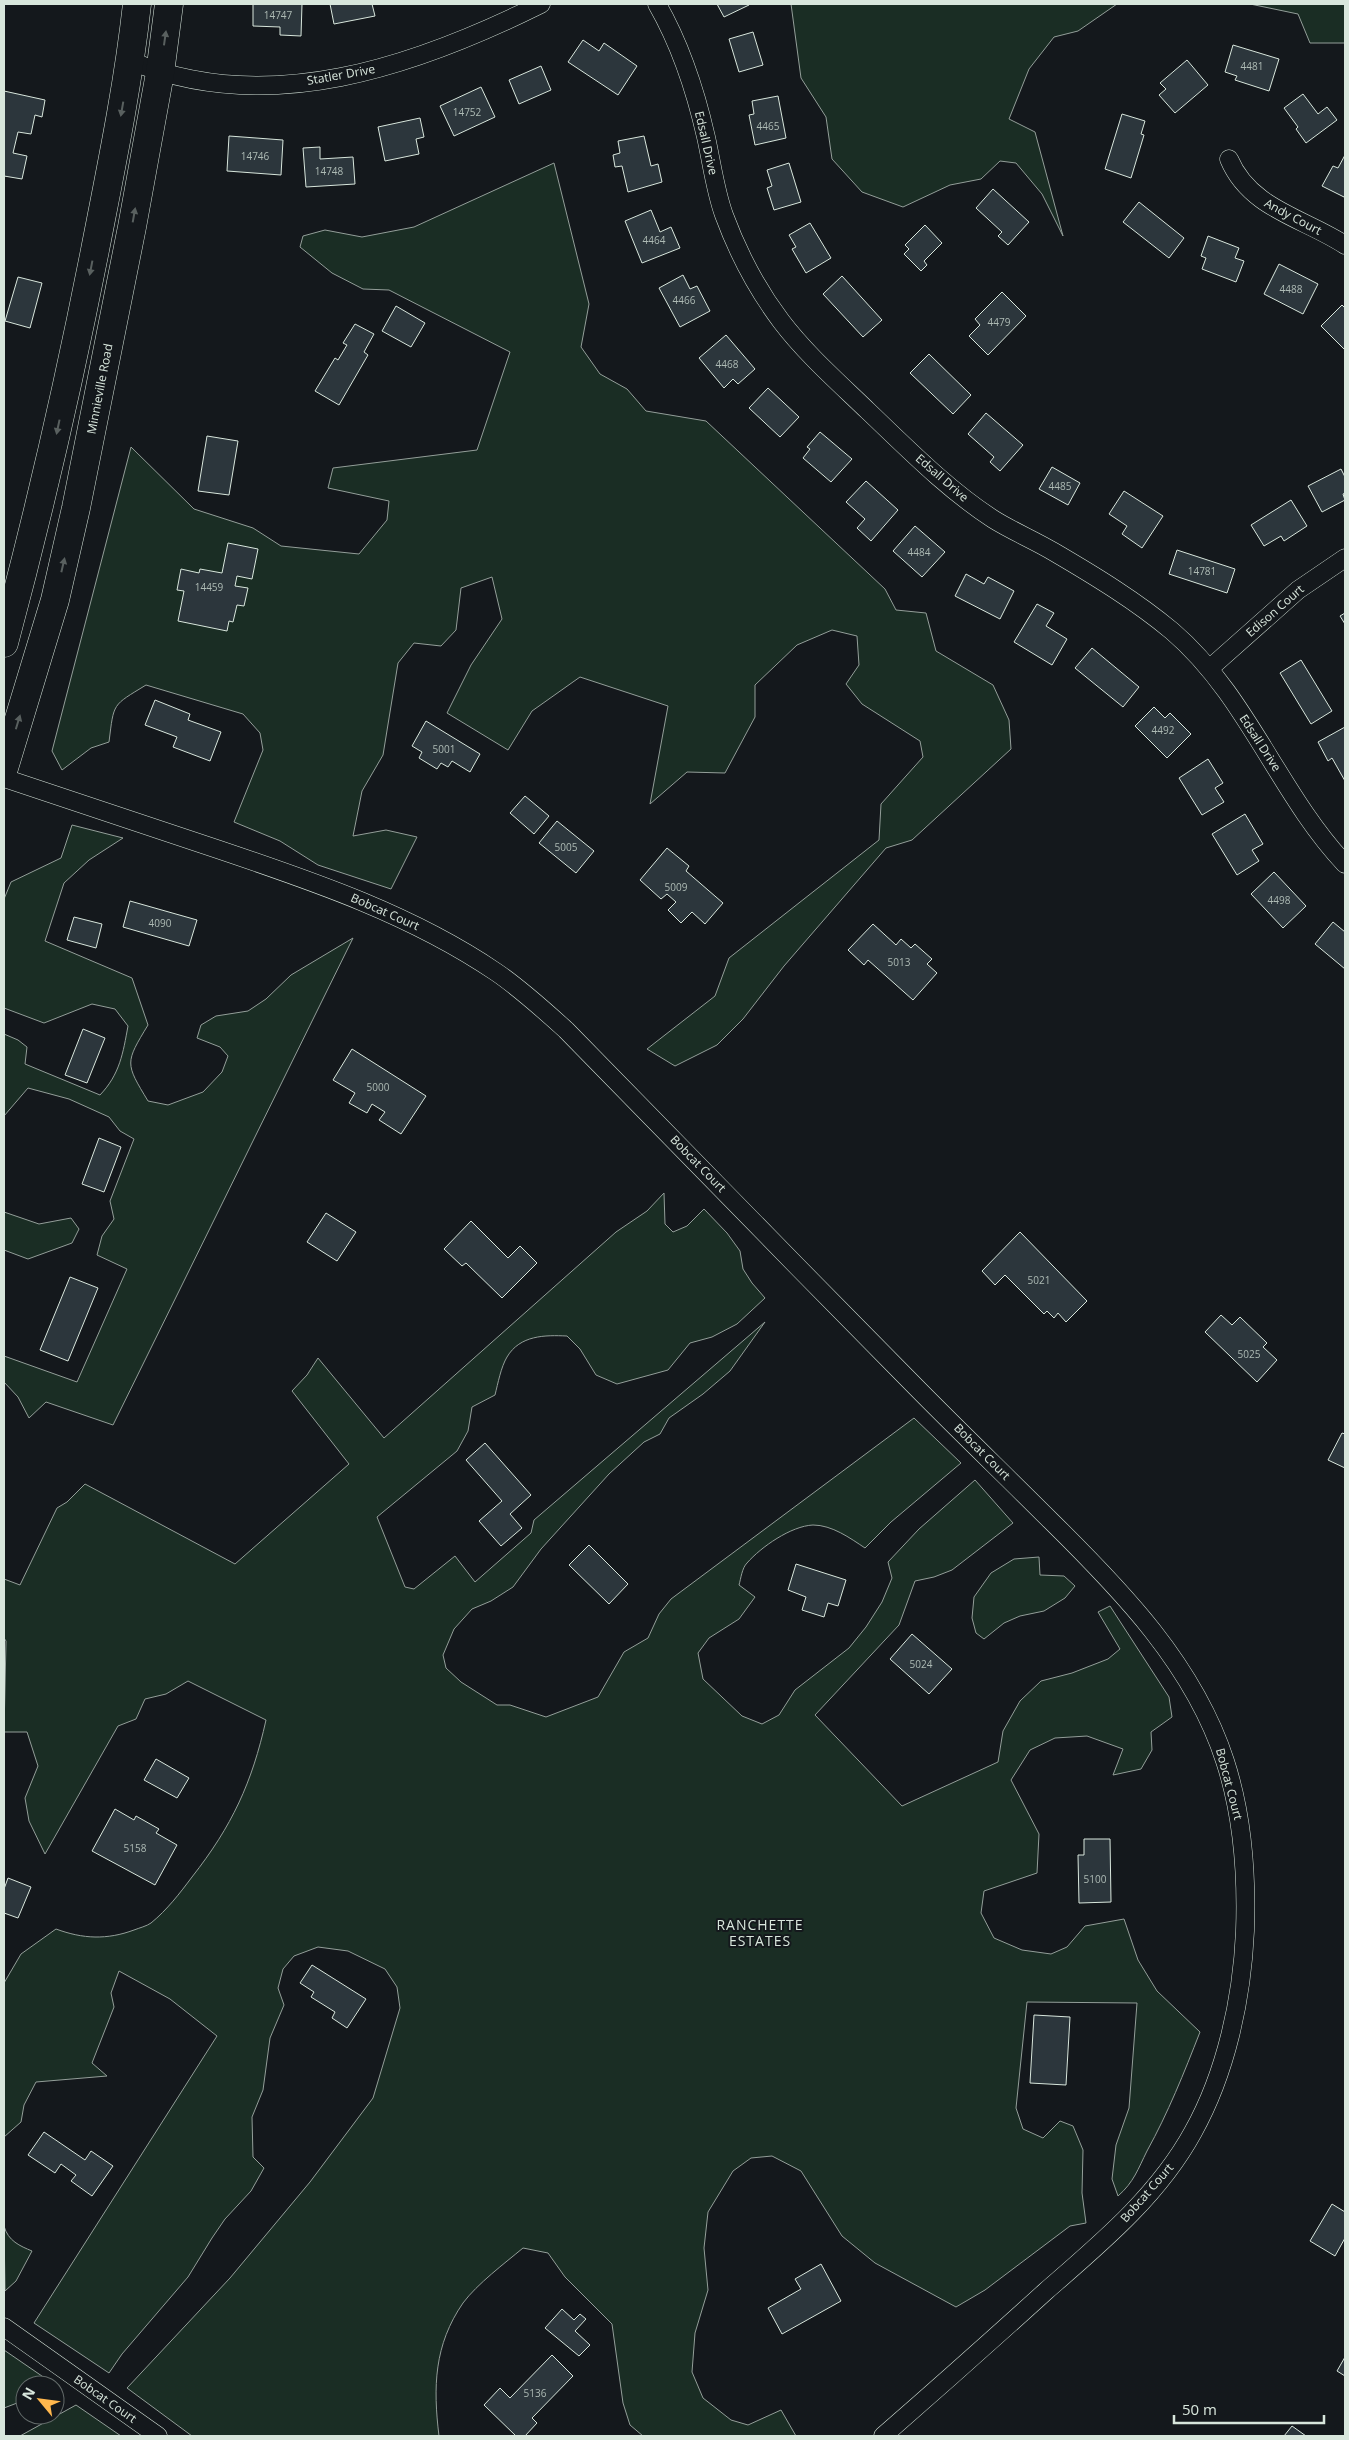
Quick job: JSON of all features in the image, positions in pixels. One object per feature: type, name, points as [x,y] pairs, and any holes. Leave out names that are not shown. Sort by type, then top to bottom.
[{"type":"main road","points":[[4,644],[41,502],[73,359],[131,61],[137,4]]},
{"type":"main road","name":"Minnieville Road","points":[[4,768],[55,600],[76,508],[132,227],[160,73],[169,4]]},
{"type":"street","name":"Statler Drive","points":[[131,61],[160,73],[203,80],[247,84],[294,83],[350,76],[396,65],[434,51],[541,4]]},
{"type":"street","name":"Edsall Drive","points":[[657,4],[675,42],[694,94],[724,214],[740,255],[781,322],[810,355],[960,496],[995,520],[1052,551],[1115,589],[1173,632],[1209,669],[1249,725],[1321,838],[1345,864]]},
{"type":"street","name":"Andy Court","points":[[1229,159],[1233,170],[1246,187],[1262,201],[1345,245]]},
{"type":"street","name":"Edison Court","points":[[1209,669],[1298,590],[1345,558]]},
{"type":"street","name":"Bobcat Court","points":[[4,778],[300,876],[357,899],[420,927],[465,952],[498,973],[534,1001],[685,1150],[914,1386],[1107,1577],[1151,1627],[1180,1669],[1204,1714],[1225,1760],[1236,1803],[1245,1858],[1246,1891],[1244,1947],[1238,1991],[1227,2046],[1211,2095],[1193,2132],[1176,2160],[1151,2192],[1110,2235],[883,2436]]},
{"type":"street","name":"Bobcat Court","points":[[4,2327],[158,2436]]},
{"type":"green space","points":[[791,4],[1117,4],[1078,31],[1054,37],[1029,69],[1009,119],[1035,132],[1063,236],[1042,194],[1016,163],[1000,161],[981,179],[950,185],[903,207],[862,192],[832,159],[826,117],[801,78]]},
{"type":"green space","points":[[1250,4],[1345,4],[1345,43],[1310,43],[1298,14]]},
{"type":"green space","points":[[554,163],[589,304],[581,347],[600,374],[627,389],[646,411],[706,421],[885,589],[896,610],[926,613],[936,651],[993,685],[1009,720],[1011,749],[912,840],[886,848],[784,966],[743,1019],[717,1045],[675,1066],[647,1049],[715,996],[729,958],[879,840],[881,804],[923,757],[920,741],[862,704],[846,684],[859,665],[857,636],[832,630],[797,645],[755,685],[755,717],[725,773],[687,772],[650,804],[668,706],[580,677],[532,711],[508,750],[447,713],[471,665],[502,619],[492,577],[461,588],[456,630],[441,646],[414,643],[398,663],[383,755],[362,791],[353,836],[386,830],[417,837],[391,889],[318,865],[280,841],[234,822],[263,750],[260,733],[243,714],[146,685],[117,706],[112,719],[109,742],[91,748],[62,770],[52,751],[131,447],[194,509],[253,528],[281,546],[359,554],[387,520],[389,501],[328,488],[333,468],[477,450],[510,352],[389,290],[363,289],[332,273],[300,247],[303,236],[325,230],[362,237],[414,227]]},
{"type":"green space","points":[[72,825],[123,838],[89,860],[64,883],[45,941],[132,978],[148,1025],[135,1048],[131,1063],[135,1078],[148,1101],[168,1105],[203,1092],[222,1072],[228,1056],[220,1047],[197,1038],[201,1025],[216,1016],[248,1011],[266,999],[291,975],[353,938],[113,1425],[46,1402],[29,1418],[18,1397],[4,1382],[4,1356],[77,1382],[127,1269],[97,1255],[102,1236],[114,1219],[110,1201],[134,1139],[120,1131],[109,1117],[69,1099],[28,1088],[4,1116],[4,1034],[18,1040],[27,1047],[25,1064],[100,1095],[112,1079],[120,1063],[128,1026],[115,1009],[92,1004],[44,1023],[4,1008],[4,899],[11,882],[61,858]]},
{"type":"green space","points":[[664,1193],[665,1224],[673,1232],[687,1226],[704,1209],[727,1233],[740,1251],[743,1269],[765,1298],[737,1324],[712,1337],[690,1343],[668,1370],[617,1384],[596,1375],[580,1349],[567,1336],[542,1336],[519,1344],[512,1350],[505,1361],[495,1395],[472,1407],[468,1431],[457,1451],[377,1517],[405,1587],[414,1589],[455,1556],[475,1582],[531,1533],[534,1520],[765,1322],[730,1371],[703,1394],[669,1418],[660,1434],[644,1442],[609,1474],[541,1549],[513,1587],[491,1601],[472,1609],[454,1629],[443,1655],[446,1668],[461,1682],[497,1705],[510,1705],[546,1717],[598,1697],[624,1652],[648,1638],[659,1614],[671,1599],[914,1418],[961,1463],[891,1522],[865,1548],[834,1530],[813,1525],[804,1526],[786,1533],[760,1550],[745,1565],[739,1585],[755,1597],[739,1619],[709,1638],[698,1653],[703,1679],[742,1716],[762,1724],[779,1715],[795,1690],[849,1648],[866,1627],[882,1602],[892,1578],[888,1562],[919,1529],[975,1480],[1013,1523],[952,1570],[934,1577],[915,1581],[899,1625],[815,1715],[902,1806],[998,1762],[1003,1731],[1020,1701],[1041,1681],[1072,1673],[1108,1659],[1120,1649],[1098,1612],[1110,1606],[1169,1697],[1172,1717],[1151,1732],[1152,1750],[1141,1769],[1113,1775],[1123,1749],[1087,1736],[1055,1738],[1030,1750],[1011,1780],[1039,1834],[1037,1873],[984,1891],[981,1913],[994,1938],[1022,1950],[1051,1954],[1067,1947],[1085,1926],[1124,1919],[1138,1960],[1157,1991],[1200,2032],[1155,2137],[1132,2180],[1118,2196],[1112,2179],[1116,2145],[1129,2108],[1137,2003],[1027,2002],[1016,2108],[1023,2129],[1043,2138],[1060,2121],[1073,2126],[1083,2150],[1082,2193],[1086,2223],[1070,2226],[985,2290],[956,2307],[875,2263],[842,2236],[801,2171],[772,2156],[751,2158],[733,2171],[708,2212],[704,2248],[708,2290],[695,2333],[692,2372],[703,2398],[731,2420],[748,2425],[781,2410],[796,2436],[643,2436],[630,2425],[623,2403],[612,2324],[565,2277],[548,2253],[523,2248],[476,2288],[463,2303],[453,2319],[441,2351],[436,2383],[439,2436],[192,2436],[127,2388],[230,2278],[310,2182],[373,2098],[400,2008],[397,1987],[385,1969],[348,1951],[318,1947],[294,1956],[283,1969],[278,1988],[284,2005],[270,2038],[263,2090],[252,2117],[253,2157],[264,2168],[251,2191],[225,2219],[188,2277],[122,2354],[109,2373],[34,2323],[217,2036],[170,1999],[119,1971],[111,1993],[114,2007],[92,2063],[107,2076],[36,2082],[24,2105],[21,2122],[4,2137],[4,1983],[21,1954],[56,1929],[76,1935],[105,1937],[147,1925],[162,1913],[206,1858],[229,1822],[247,1784],[266,1720],[188,1681],[166,1694],[145,1699],[136,1719],[118,1726],[45,1854],[29,1821],[25,1798],[38,1766],[27,1732],[4,1732],[6,1641],[4,1638],[4,1579],[20,1585],[57,1508],[67,1502],[85,1484],[235,1564],[349,1464],[292,1391],[307,1375],[318,1358],[384,1438],[616,1232],[647,1211]]},
{"type":"green space","points":[[4,1212],[39,1224],[71,1218],[79,1229],[72,1243],[28,1259],[4,1250]]},
{"type":"green space","points":[[1039,1557],[1040,1575],[1064,1576],[1075,1586],[1065,1598],[1044,1611],[1020,1616],[1004,1623],[984,1639],[976,1633],[972,1618],[974,1597],[991,1573],[1014,1559]]},
{"type":"green space","points":[[4,2226],[11,2239],[32,2251],[16,2281],[5,2291]]},
{"type":"green space","points":[[4,2350],[40,2375],[15,2375],[15,2404],[4,2408]]},
{"type":"green space","points":[[76,2405],[121,2436],[20,2436],[40,2425],[65,2425],[65,2411]]},
{"type":"building","points":[[253,4],[302,4],[301,36],[280,35],[280,27],[253,26]]},
{"type":"building","points":[[330,4],[372,4],[375,16],[334,24]]},
{"type":"building","points":[[717,4],[748,4],[749,5],[724,17]]},
{"type":"building","points":[[753,32],[763,65],[739,72],[729,39]]},
{"type":"building","points":[[583,40],[599,51],[604,43],[637,66],[618,95],[568,62]]},
{"type":"building","points":[[1233,45],[1279,59],[1269,91],[1235,80],[1237,76],[1225,72]]},
{"type":"building","points":[[1187,60],[1208,85],[1175,113],[1159,95],[1166,89],[1160,83]]},
{"type":"building","points":[[541,66],[551,90],[519,104],[509,80]]},
{"type":"building","points":[[481,87],[495,117],[454,136],[440,106]]},
{"type":"building","points":[[4,91],[45,100],[42,117],[35,115],[31,134],[18,132],[13,153],[27,156],[22,179],[4,176]]},
{"type":"building","points":[[1303,94],[1318,114],[1327,107],[1337,120],[1306,143],[1296,129],[1298,127],[1284,108]]},
{"type":"building","points":[[778,96],[786,138],[755,145],[749,115],[754,114],[752,101]]},
{"type":"building","points":[[1122,114],[1145,121],[1141,134],[1144,135],[1131,178],[1105,169]]},
{"type":"building","points":[[420,118],[424,137],[416,139],[419,154],[385,161],[378,127]]},
{"type":"building","points":[[229,136],[283,140],[281,175],[227,171]]},
{"type":"building","points":[[644,136],[651,166],[658,164],[662,182],[628,192],[622,166],[615,167],[613,155],[620,153],[618,141]]},
{"type":"building","points":[[320,147],[320,159],[353,157],[355,184],[306,187],[303,148]]},
{"type":"building","points":[[1345,155],[1344,197],[1322,186],[1333,166],[1338,168]]},
{"type":"building","points":[[789,163],[801,202],[774,210],[767,188],[772,186],[767,170]]},
{"type":"building","points":[[993,189],[1029,222],[1008,245],[998,236],[1002,232],[976,208]]},
{"type":"building","points":[[1139,202],[1184,238],[1169,258],[1123,222]]},
{"type":"building","points":[[651,210],[660,232],[671,227],[680,248],[642,263],[625,221]]},
{"type":"building","points":[[810,223],[831,258],[806,273],[792,249],[796,247],[789,235]]},
{"type":"building","points":[[925,225],[942,243],[924,261],[927,265],[921,271],[904,254],[909,249],[905,245]]},
{"type":"building","points":[[1208,236],[1239,248],[1235,258],[1244,261],[1236,282],[1202,269],[1206,258],[1201,256]]},
{"type":"building","points":[[1279,264],[1318,284],[1303,314],[1264,294]]},
{"type":"building","points":[[683,275],[690,289],[697,286],[710,311],[680,327],[659,288]]},
{"type":"building","points":[[842,276],[882,320],[863,337],[823,294]]},
{"type":"building","points":[[18,277],[42,283],[30,328],[5,321]]},
{"type":"building","points":[[1002,292],[1026,316],[988,355],[969,336],[980,325],[975,319]]},
{"type":"building","points":[[1342,305],[1345,308],[1345,350],[1321,326]]},
{"type":"building","points":[[396,306],[425,323],[411,347],[382,331]]},
{"type":"building","points":[[355,324],[374,334],[364,352],[368,355],[339,405],[315,391],[335,358],[338,360],[347,345],[343,343]]},
{"type":"building","points":[[726,335],[755,369],[738,384],[733,379],[724,388],[699,358]]},
{"type":"building","points":[[929,354],[971,395],[953,414],[910,373]]},
{"type":"building","points":[[768,388],[799,417],[780,437],[749,408]]},
{"type":"building","points":[[986,413],[1023,445],[1000,471],[990,462],[994,457],[968,434]]},
{"type":"building","points":[[820,432],[852,459],[831,482],[803,458],[810,449],[807,447]]},
{"type":"building","points":[[207,436],[238,441],[229,495],[198,491]]},
{"type":"building","points":[[1052,467],[1080,483],[1068,505],[1039,489]]},
{"type":"building","points":[[1341,469],[1345,477],[1345,493],[1343,494],[1345,500],[1322,512],[1308,486]]},
{"type":"building","points":[[866,481],[898,510],[871,541],[857,528],[865,519],[846,502]]},
{"type":"building","points":[[1124,491],[1163,516],[1142,548],[1122,534],[1127,526],[1109,514]]},
{"type":"building","points":[[1291,500],[1307,526],[1284,541],[1281,536],[1264,546],[1251,525]]},
{"type":"building","points":[[915,526],[945,552],[922,577],[893,551]]},
{"type":"building","points":[[228,543],[258,549],[252,579],[237,576],[235,586],[248,588],[244,606],[237,605],[233,622],[229,621],[227,631],[178,621],[184,591],[177,590],[181,569],[199,573],[200,569],[222,573]]},
{"type":"building","points":[[1177,550],[1235,569],[1227,593],[1169,574]]},
{"type":"building","points":[[966,574],[984,584],[988,577],[1014,591],[1000,619],[955,596]]},
{"type":"building","points":[[1037,604],[1054,613],[1046,626],[1067,639],[1052,665],[1014,642]]},
{"type":"building","points":[[1345,613],[1345,624],[1340,616]]},
{"type":"building","points":[[1092,648],[1139,687],[1123,707],[1075,668]]},
{"type":"building","points":[[1301,660],[1332,711],[1311,724],[1280,673]]},
{"type":"building","points":[[155,700],[190,714],[188,720],[221,732],[210,761],[173,747],[177,737],[145,725]]},
{"type":"building","points":[[1154,707],[1165,718],[1170,713],[1191,734],[1167,758],[1135,726]]},
{"type":"building","points":[[426,721],[480,754],[470,772],[452,761],[448,767],[441,763],[437,769],[419,758],[422,752],[412,746]]},
{"type":"building","points":[[1345,727],[1345,781],[1332,758],[1328,761],[1318,742]]},
{"type":"building","points":[[1208,759],[1223,783],[1215,788],[1224,802],[1202,815],[1179,778]]},
{"type":"building","points":[[525,796],[549,816],[534,834],[510,813]]},
{"type":"building","points":[[1245,814],[1263,844],[1252,850],[1259,861],[1237,875],[1212,834]]},
{"type":"building","points":[[557,821],[594,851],[576,873],[539,843]]},
{"type":"building","points":[[667,848],[689,866],[686,871],[723,903],[705,924],[692,912],[681,923],[668,910],[676,902],[667,894],[661,899],[640,880]]},
{"type":"building","points":[[1274,872],[1306,906],[1283,928],[1251,894]]},
{"type":"building","points":[[130,901],[197,920],[189,946],[123,927]]},
{"type":"building","points":[[74,917],[102,924],[96,948],[67,940]]},
{"type":"building","points":[[1333,922],[1345,932],[1345,969],[1315,944]]},
{"type":"building","points":[[873,924],[896,945],[901,939],[911,948],[915,944],[932,959],[927,964],[937,973],[913,1000],[868,960],[864,965],[848,950]]},
{"type":"building","points":[[83,1029],[105,1038],[87,1083],[65,1075]]},
{"type":"building","points":[[352,1049],[426,1096],[401,1134],[379,1120],[385,1112],[372,1104],[367,1113],[349,1103],[355,1093],[333,1080]]},
{"type":"building","points":[[99,1138],[121,1147],[104,1192],[82,1184]]},
{"type":"building","points":[[326,1213],[356,1232],[337,1261],[307,1242]]},
{"type":"building","points":[[471,1221],[508,1258],[520,1246],[537,1263],[502,1298],[466,1263],[462,1266],[444,1249]]},
{"type":"building","points":[[1020,1232],[1087,1301],[1066,1322],[1058,1313],[1054,1318],[1047,1311],[1044,1314],[1005,1275],[995,1285],[982,1271]]},
{"type":"building","points":[[70,1277],[98,1288],[68,1361],[40,1350]]},
{"type":"building","points":[[1221,1315],[1232,1325],[1240,1317],[1267,1343],[1263,1347],[1277,1360],[1257,1382],[1205,1332]]},
{"type":"building","points":[[1342,1433],[1345,1434],[1345,1468],[1328,1460]]},
{"type":"building","points":[[485,1443],[531,1495],[510,1514],[522,1528],[501,1546],[479,1521],[502,1501],[466,1460]]},
{"type":"building","points":[[589,1545],[628,1584],[609,1604],[569,1565]]},
{"type":"building","points":[[796,1564],[846,1580],[838,1606],[828,1603],[824,1617],[802,1610],[806,1597],[788,1590]]},
{"type":"building","points":[[912,1634],[952,1669],[929,1694],[890,1659]]},
{"type":"building","points":[[156,1759],[189,1778],[177,1798],[144,1780]]},
{"type":"building","points":[[115,1809],[134,1820],[136,1816],[159,1829],[156,1833],[177,1845],[155,1885],[92,1851]]},
{"type":"building","points":[[1084,1839],[1110,1839],[1111,1902],[1079,1903],[1078,1855],[1084,1855]]},
{"type":"building","points":[[8,1878],[31,1887],[18,1918],[4,1913],[4,1889]]},
{"type":"building","points":[[312,1965],[366,1999],[347,2028],[332,2018],[335,2012],[311,1997],[314,1992],[300,1983]]},
{"type":"building","points":[[1034,2015],[1070,2017],[1066,2085],[1030,2083]]},
{"type":"building","points":[[44,2132],[85,2160],[91,2151],[113,2166],[92,2196],[71,2181],[76,2175],[61,2164],[55,2173],[28,2155]]},
{"type":"building","points":[[1332,2204],[1345,2212],[1345,2238],[1335,2256],[1310,2241]]},
{"type":"building","points":[[821,2264],[841,2301],[782,2334],[768,2308],[801,2289],[795,2279]]},
{"type":"building","points":[[562,2309],[574,2320],[580,2314],[586,2319],[575,2331],[590,2345],[579,2356],[545,2328]]},
{"type":"building","points":[[552,2355],[573,2376],[532,2418],[537,2423],[525,2436],[516,2436],[484,2405],[500,2388],[510,2398]]},
{"type":"building","points":[[1345,2357],[1345,2376],[1337,2371]]},
{"type":"building","points":[[1292,2426],[1306,2436],[1284,2436]]},
{"type":"district","name":"RANCHETTE ESTATES","points":[[760,1934]]}]
